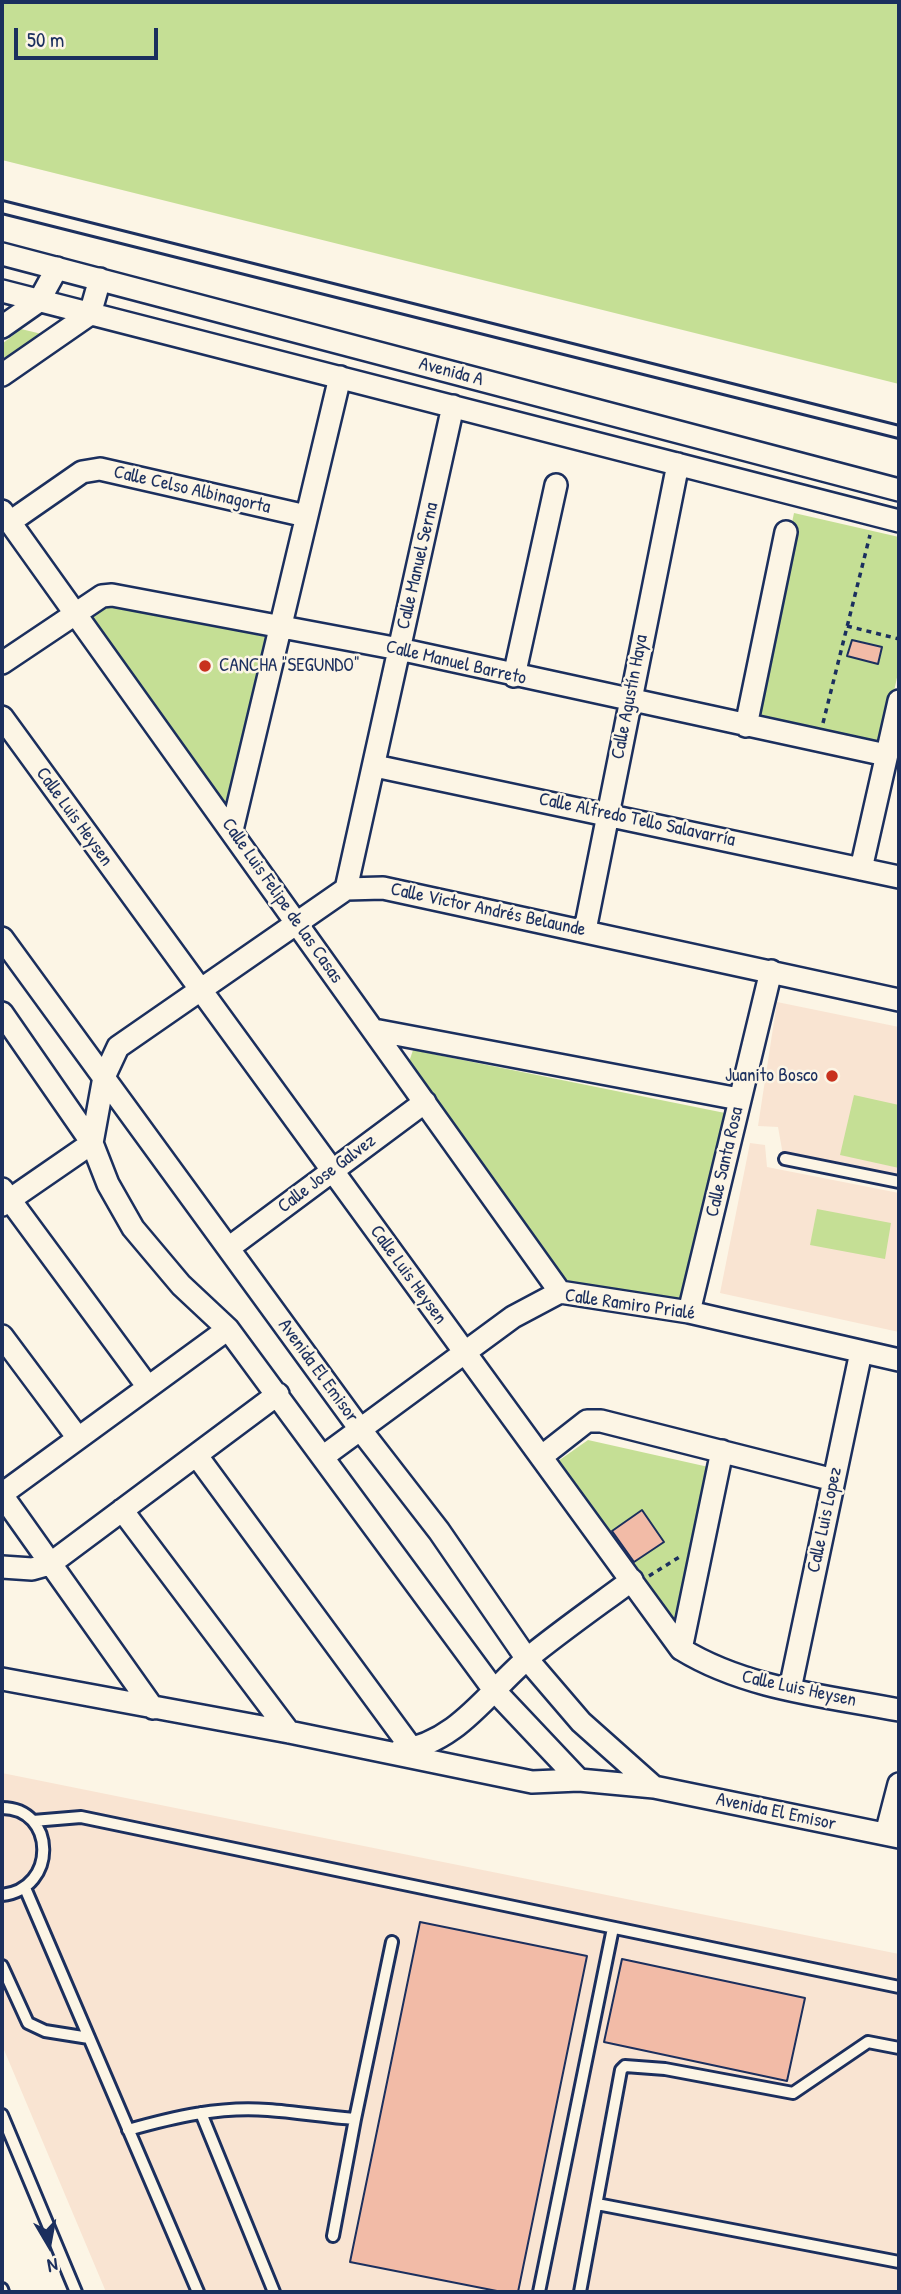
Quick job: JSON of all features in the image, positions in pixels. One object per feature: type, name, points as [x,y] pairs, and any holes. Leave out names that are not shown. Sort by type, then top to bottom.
[{"type":"street","name":"Avenida A","points":[[2,254],[899,490]]},
{"type":"street","points":[[2,327],[39,301],[57,268]]},
{"type":"street","points":[[2,375],[90,314],[100,279]]},
{"type":"street","name":"Avenida A","points":[[2,291],[899,521]]},
{"type":"street","points":[[232,830],[340,377]]},
{"type":"street","name":"Calle Manuel Serna","points":[[346,889],[453,406]]},
{"type":"street","name":"Calle Agustín Haya","points":[[584,930],[678,464]]},
{"type":"street","name":"Calle Celso Albinagorta","points":[[6,516],[82,472],[100,469],[306,516]]},
{"type":"street","points":[[514,676],[556,485]]},
{"type":"street","name":"Calle Luis Felipe de las Casas","points":[[6,516],[560,1292]]},
{"type":"street","points":[[746,726],[786,532]]},
{"type":"street","name":"Calle Manuel Barreto","points":[[2,663],[76,612],[102,596],[112,595],[399,649],[886,755]]},
{"type":"street","points":[[861,869],[899,701]]},
{"type":"street","name":"Calle Luis Heysen","points":[[2,717],[541,1457],[638,1580],[681,1649],[706,1665],[735,1676],[899,1710]]},
{"type":"street","name":"Calle Alfredo Tello Salavarría","points":[[375,766],[899,877]]},
{"type":"street","name":"Calle Victor Andrés Belaunde","points":[[346,889],[383,888],[899,1000]]},
{"type":"street","points":[[148,1387],[4,1198],[92,1143],[104,1077],[118,1047],[346,889]]},
{"type":"street","name":"Avenida El Emisor","points":[[2,938],[230,1247],[360,1429],[439,1531],[527,1658],[581,1722],[654,1787]]},
{"type":"street","name":"Calle Santa Rosa","points":[[689,1312],[771,971]]},
{"type":"street","points":[[2,1013],[92,1143],[108,1184],[133,1228],[181,1284],[228,1329],[494,1690],[579,1780]]},
{"type":"street","points":[[374,1030],[739,1099]]},
{"type":"street","name":"Calle Jose Galvez","points":[[230,1247],[331,1169],[425,1102]]},
{"type":"street","name":"Calle Ramiro Prialé","points":[[324,1456],[513,1317],[560,1292],[689,1312],[899,1360]]},
{"type":"street","points":[[153,1708],[2,1495],[228,1329]]},
{"type":"street","points":[[2,1336],[78,1438]]},
{"type":"street","name":"Calle Luis Lopez","points":[[790,1689],[861,1352]]},
{"type":"street","points":[[2,1567],[32,1569],[50,1564],[278,1394]]},
{"type":"street","points":[[541,1457],[587,1421],[601,1421],[834,1480]]},
{"type":"street","points":[[681,1649],[722,1451]]},
{"type":"street","points":[[197,1456],[412,1749]]},
{"type":"street","points":[[121,1510],[289,1732]]},
{"type":"street","points":[[387,1753],[412,1749],[460,1724],[527,1658],[638,1580]]},
{"type":"street","name":"Avenida El Emisor","points":[[2,1679],[289,1732],[532,1782],[579,1780],[654,1787],[893,1836]]},
{"type":"street","points":[[893,1836],[899,1784]]},
{"type":"lane","points":[[2,207],[899,432]]},
{"type":"lane","points":[[785,1159],[899,1182]]},
{"type":"lane","points":[[2,1808],[21,1812],[33,1821],[41,1834],[44,1849],[43,1864],[26,1888],[2,1895]]},
{"type":"lane","points":[[33,1821],[81,1817],[899,1987]]},
{"type":"lane","points":[[26,1888],[198,2292]]},
{"type":"lane","points":[[539,2292],[613,1928]]},
{"type":"lane","points":[[333,2236],[392,1942]]},
{"type":"lane","points":[[2,1966],[28,2023],[45,2031],[89,2038]]},
{"type":"lane","points":[[580,2292],[621,2070],[625,2066],[665,2069],[793,2093],[872,2041],[899,2048]]},
{"type":"lane","points":[[128,2130],[171,2117],[201,2113],[266,2110],[355,2119]]},
{"type":"lane","points":[[201,2113],[274,2292]]},
{"type":"lane","points":[[2,2115],[76,2292]]},
{"type":"lane","points":[[597,2204],[899,2262]]},
{"type":"path","points":[[820,734],[870,535]]},
{"type":"path","points":[[847,626],[899,639]]},
{"type":"path","points":[[638,1580],[682,1555]]},
{"type":"shaded area","name":"Juanito Bosco","points":[[777,1002],[899,1027],[899,1177],[783,1155],[778,1127],[758,1126]]},
{"type":"shaded area","points":[[750,1143],[765,1145],[767,1167],[899,1193],[899,1332],[720,1293]]},
{"type":"shaded area","points":[[2,1773],[899,1954],[899,2292],[106,2292],[2,2045]]},
{"type":"green space","points":[[2,2],[899,2],[899,384],[2,160]]},
{"type":"green space","points":[[21,329],[46,335],[2,368],[2,344]]},
{"type":"green space","points":[[794,513],[899,537],[899,668],[882,748],[751,721]]},
{"type":"green space","points":[[112,604],[271,638],[227,816],[84,620]]},
{"type":"green space","points":[[413,1050],[730,1114],[689,1300],[565,1282],[409,1062]]},
{"type":"green space","points":[[854,1095],[899,1105],[899,1168],[840,1155]]},
{"type":"green space","points":[[817,1209],[891,1223],[885,1259],[810,1245]]},
{"type":"green space","points":[[588,1440],[713,1468],[680,1624],[673,1627],[554,1464]]},
{"type":"building","points":[[852,640],[882,647],[878,664],[847,656]]},
{"type":"building","points":[[642,1510],[664,1542],[634,1562],[612,1531]]},
{"type":"building","points":[[420,1922],[587,1956],[518,2292],[502,2292],[350,2262]]},
{"type":"building","points":[[622,1959],[805,1998],[787,2081],[604,2042]]},
{"type":"place","name":"CANCHA \"SEGUNDO\"","points":[[205,666]]},
{"type":"place","name":"Juanito Bosco","points":[[832,1076]]}]
